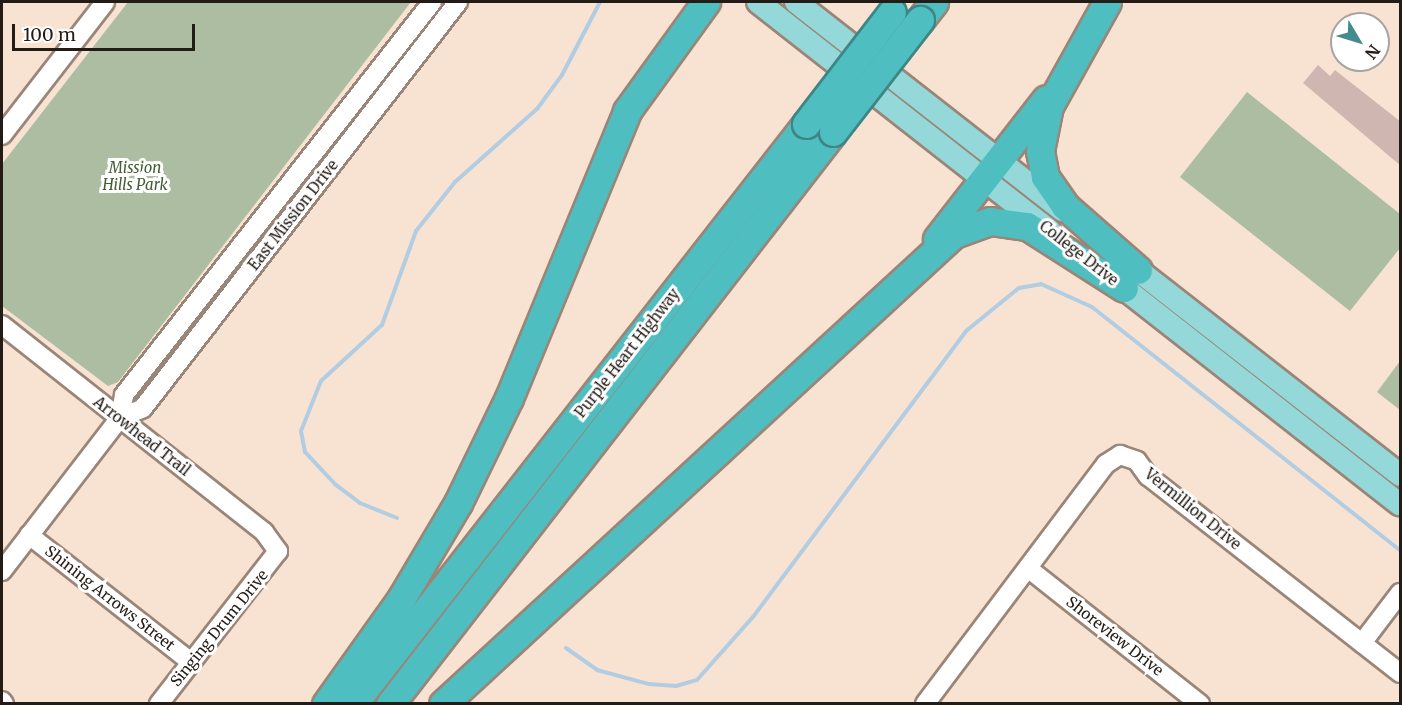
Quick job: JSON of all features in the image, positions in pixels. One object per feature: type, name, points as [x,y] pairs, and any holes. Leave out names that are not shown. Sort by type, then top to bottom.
[{"type":"highway","points":[[326,704],[401,599],[458,503],[509,398],[610,144],[644,83],[681,2]]},
{"type":"highway","points":[[644,83],[706,2]]},
{"type":"highway","points":[[1107,2],[1044,121],[1040,152],[1045,177],[1065,206],[1131,279]]},
{"type":"highway","name":"Purple Heart Highway","points":[[353,704],[897,7]]},
{"type":"highway","name":"Purple Heart Highway","points":[[390,704],[927,11]]},
{"type":"highway","points":[[905,280],[1078,55]]},
{"type":"highway","points":[[443,704],[954,234],[978,223],[1003,221],[1043,232],[1131,279]]},
{"type":"main road","name":"College Drive","points":[[758,2],[990,168]]},
{"type":"main road","name":"College Drive","points":[[796,2],[990,168],[1131,279],[1401,505]]},
{"type":"main road","name":"College Drive","points":[[1131,279],[1401,475]]},
{"type":"street","points":[[2,135],[105,2]]},
{"type":"street","name":"East Mission Drive","points":[[2,571],[120,418],[124,395],[432,2]]},
{"type":"street","name":"East Mission Drive","points":[[120,418],[143,408],[458,2]]},
{"type":"street","name":"Arrowhead Trail","points":[[2,326],[264,532],[278,551]]},
{"type":"street","name":"Vermillion Drive","points":[[925,704],[1106,464],[1120,455],[1137,461],[1148,476],[1401,673]]},
{"type":"street","name":"Shining Arrows Street","points":[[29,535],[191,662]]},
{"type":"street","name":"Singing Drum Drive","points":[[159,704],[278,551]]},
{"type":"street","name":"Shoreview Drive","points":[[1029,569],[1200,704]]},
{"type":"street","points":[[1362,643],[1401,594]]},
{"type":"green space","name":"Mission Hills Park","points":[[128,2],[411,2],[118,382],[108,386],[2,306],[2,164]]},
{"type":"green space","points":[[1247,92],[1400,214],[1400,248],[1350,311],[1180,177]]},
{"type":"green space","points":[[1400,361],[1400,410],[1377,392]]},
{"type":"building","points":[[1318,65],[1330,76],[1333,72],[1338,72],[1401,122],[1401,166],[1303,83]]},
{"type":"waterway","points":[[397,518],[360,503],[335,484],[305,452],[301,431],[321,381],[382,325],[416,231],[455,182],[537,109],[562,75],[600,2]]},
{"type":"waterway","points":[[566,648],[597,670],[649,684],[676,686],[697,680],[753,617],[966,331],[1019,288],[1041,284],[1092,307],[1400,550]]}]
